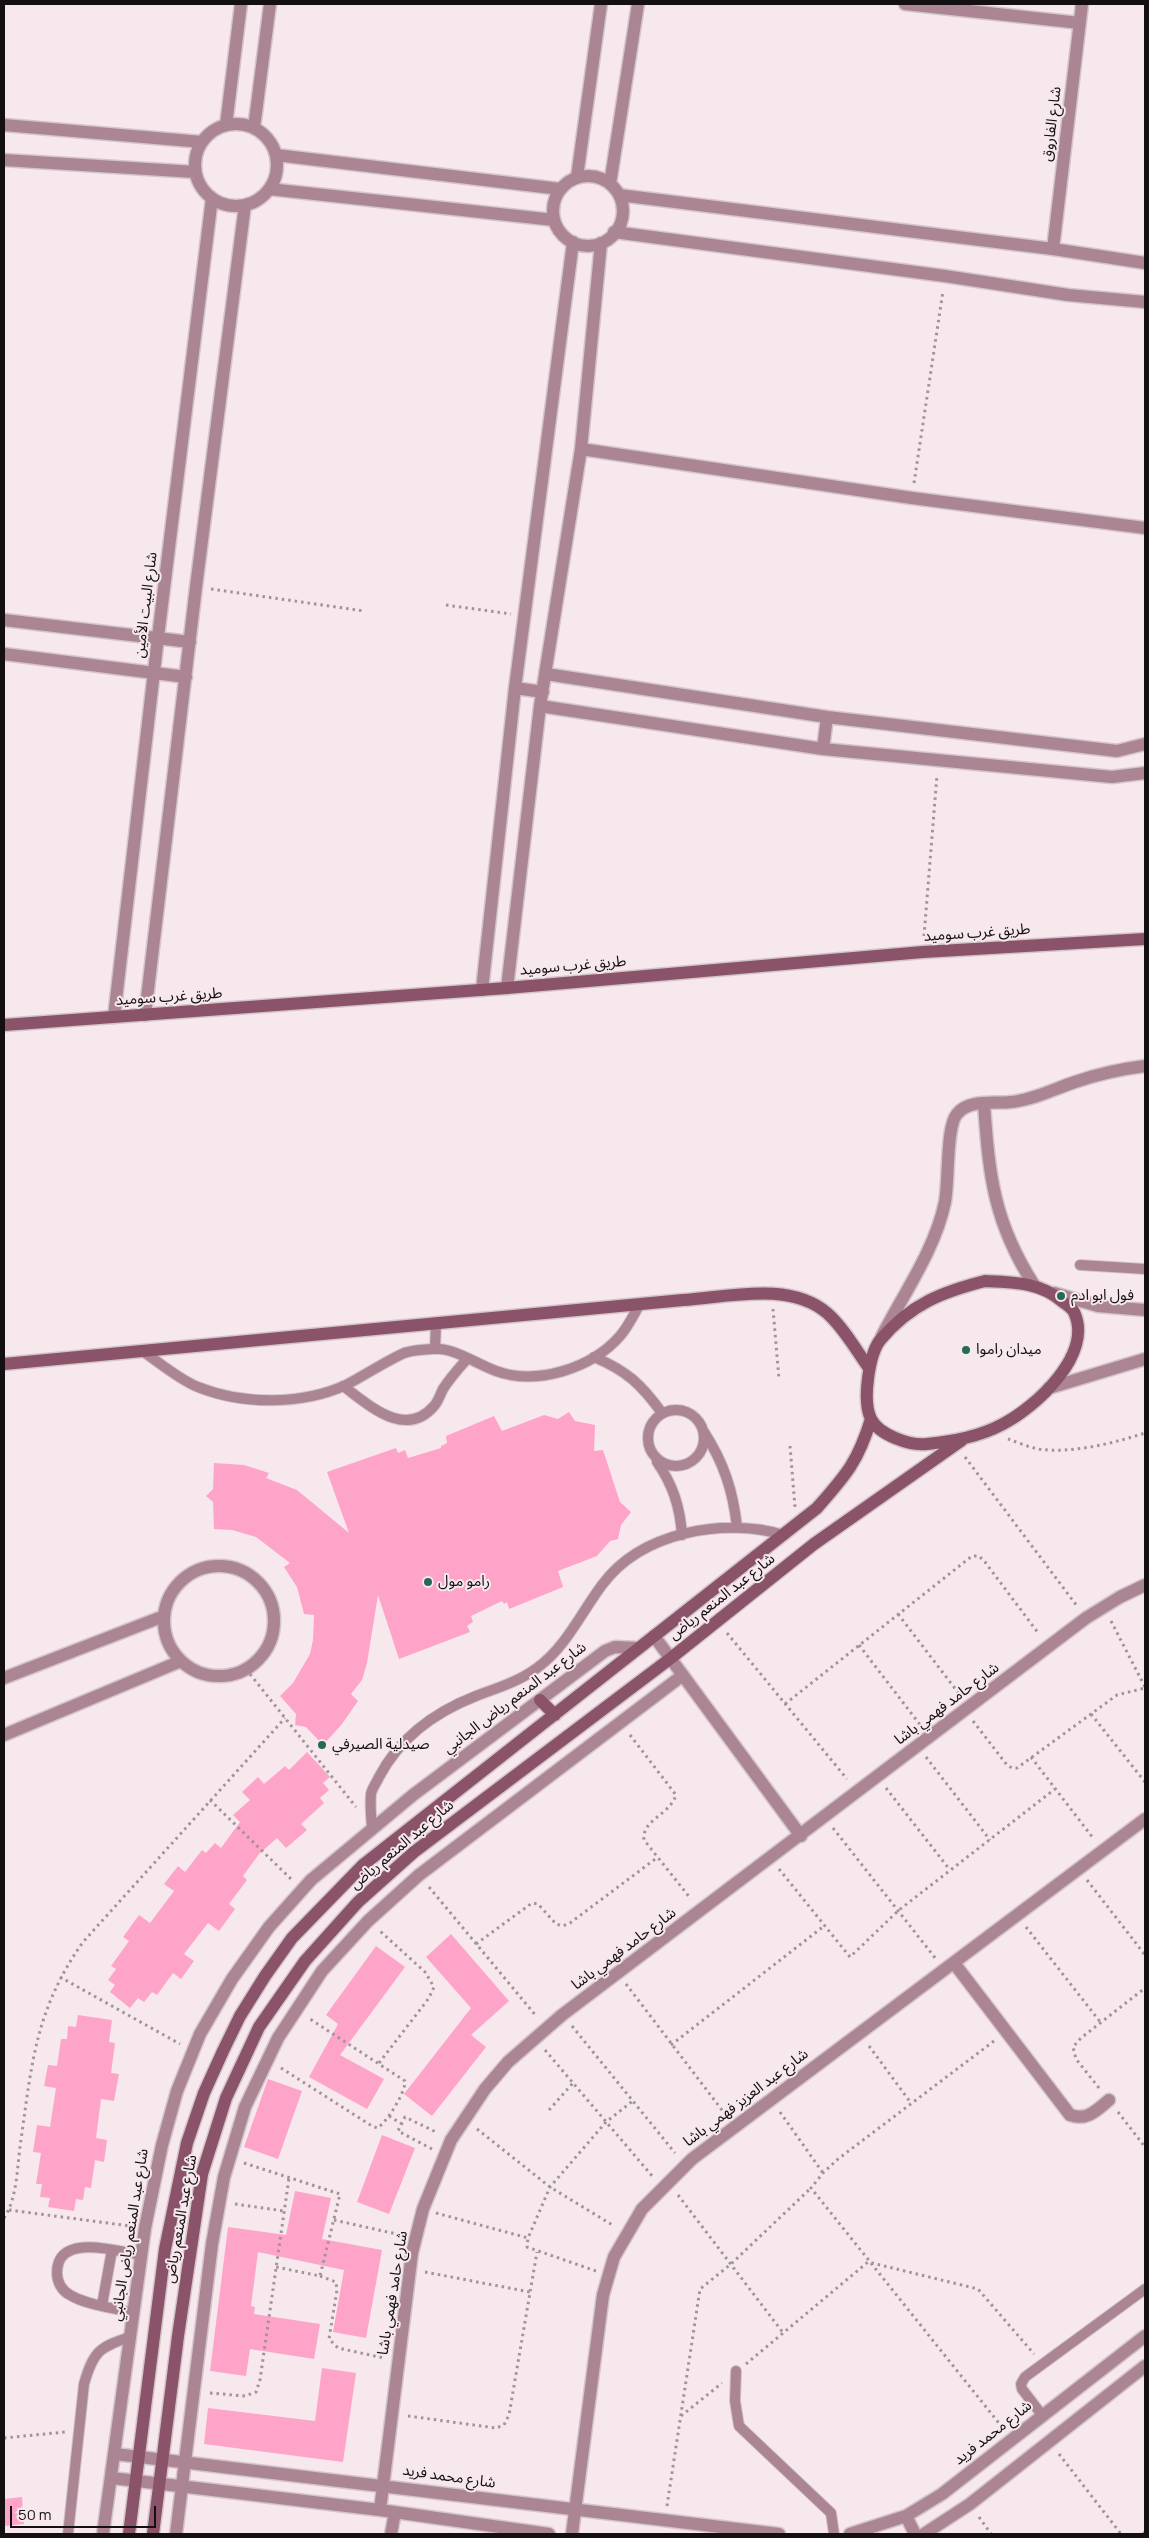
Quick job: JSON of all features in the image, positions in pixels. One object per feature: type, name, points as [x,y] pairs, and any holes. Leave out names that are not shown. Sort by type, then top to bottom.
[{"type":"street","points":[[226,125],[241,4]]},
{"type":"street","points":[[254,128],[270,4]]},
{"type":"street","points":[[577,178],[601,4]]},
{"type":"street","points":[[610,184],[638,4]]},
{"type":"street","points":[[905,4],[1080,24]]},
{"type":"street","name":"شارع الفاروق","points":[[1053,249],[1082,4]]},
{"type":"street","points":[[4,125],[202,142]]},
{"type":"street","points":[[226,125],[245,125],[254,128],[268,139],[276,155],[276,172],[269,189],[254,201],[245,205],[222,204],[204,191],[195,172],[196,156],[208,134],[226,125]]},
{"type":"street","points":[[276,155],[560,189]]},
{"type":"street","points":[[4,160],[195,172]]},
{"type":"street","points":[[594,176],[610,184],[619,195],[622,214],[614,232],[601,243],[587,245],[573,242],[561,233],[554,220],[553,210],[560,189],[577,178],[594,176]]},
{"type":"street","points":[[269,189],[554,220]]},
{"type":"street","points":[[619,195],[1053,249],[1145,263]]},
{"type":"street","name":"شارع البيت الأمين","points":[[114,1017],[212,198]]},
{"type":"street","points":[[145,1015],[196,587],[245,205]]},
{"type":"street","points":[[614,232],[1068,294],[1145,302]]},
{"type":"street","points":[[482,990],[515,688],[573,242]]},
{"type":"street","points":[[507,988],[540,706],[581,450],[601,243]]},
{"type":"street","points":[[581,450],[912,498],[1145,528]]},
{"type":"street","points":[[4,620],[190,642]]},
{"type":"street","points":[[4,654],[186,677]]},
{"type":"street","points":[[546,674],[828,717],[1117,751],[1145,744]]},
{"type":"street","points":[[515,688],[543,692]]},
{"type":"street","points":[[540,706],[823,749],[1112,777],[1145,773]]},
{"type":"street","points":[[823,749],[828,717]]},
{"type":"street","name":"طريق غرب سوميد","points":[[4,1025],[482,990],[923,952],[1145,939]]},
{"type":"street","points":[[1054,1293],[1074,1311],[1078,1338],[1066,1369],[1040,1399],[1003,1424],[959,1443],[922,1445],[890,1438],[871,1419],[867,1392],[869,1368],[880,1340],[936,1231],[944,1204],[949,1174],[952,1121],[963,1108],[970,1105],[1018,1101],[1101,1074],[1145,1066]]},
{"type":"street","points":[[984,1104],[988,1165],[992,1191],[1009,1240],[1034,1286]]},
{"type":"street","points":[[880,1340],[924,1301],[950,1290],[985,1281],[1020,1282],[1098,1306],[1145,1310]]},
{"type":"street","points":[[4,1364],[640,1304],[783,1294],[807,1300],[827,1313],[842,1329],[869,1368]]},
{"type":"street","points":[[1049,1388],[1145,1359]]},
{"type":"street","name":"شارع عبد المنعم رياض","points":[[129,2534],[165,2249],[173,2206],[187,2144],[204,2093],[240,2016],[292,1938],[364,1865],[817,1508],[846,1476],[862,1448],[871,1419]]},
{"type":"street","name":"شارع عبد المنعم رياض","points":[[153,2534],[189,2255],[202,2174],[226,2098],[259,2027],[305,1961],[358,1902],[414,1852],[671,1658],[822,1539],[959,1443]]},
{"type":"street","points":[[224,1566],[241,1570],[256,1580],[267,1593],[273,1609],[274,1626],[269,1643],[260,1658],[246,1669],[230,1675],[213,1676],[196,1671],[181,1661],[171,1648],[165,1633],[164,1616],[168,1599],[178,1584],[191,1574],[207,1567],[224,1566]]},
{"type":"street","name":"شارع حامد فهمي باشا","points":[[380,2510],[410,2269],[416,2239],[424,2209],[451,2140],[490,2082],[562,2015],[802,1836],[1086,1618],[1145,1585]]},
{"type":"street","points":[[4,1678],[164,1616]]},
{"type":"street","points":[[654,1636],[802,1836]]},
{"type":"street","name":"شارع عبد المنعم رياض الجانبي","points":[[103,2534],[145,2228],[162,2145],[177,2091],[200,2034],[232,1979],[269,1927],[302,1890],[372,1828],[605,1651],[615,1647],[638,1648]]},
{"type":"street","points":[[4,1735],[181,1661]]},
{"type":"street","points":[[176,2534],[219,2202],[245,2107],[278,2038],[322,1971],[368,1921],[423,1872],[683,1675]]},
{"type":"street","points":[[540,1700],[555,1715]]},
{"type":"street","name":"شارع عبد العزيز فهمي باشا","points":[[572,2534],[602,2295],[608,2275],[626,2234],[642,2209],[685,2166],[734,2127],[1145,1819]]},
{"type":"street","points":[[414,1852],[423,1872]]},
{"type":"street","points":[[949,1966],[1006,2032],[1070,2115],[1079,2118],[1089,2116],[1109,2100]]},
{"type":"street","name":"شارع محمد فريد","points":[[850,2534],[906,2516],[942,2494],[1145,2336]]},
{"type":"street","points":[[924,2534],[970,2504],[1145,2366]]},
{"type":"street","name":"شارع محمد فريد","points":[[115,2454],[384,2485],[664,2522],[779,2534]]},
{"type":"street","points":[[112,2478],[395,2512],[493,2530],[550,2534]]},
{"type":"street","points":[[392,2534],[395,2512]]},
{"type":"street","points":[[906,2516],[915,2534]]},
{"type":"lane","points":[[1080,1265],[1145,1269]]},
{"type":"lane","points":[[141,1350],[197,1387],[233,1397],[270,1400],[289,1399],[307,1397],[343,1386],[377,1370],[404,1353],[435,1349],[452,1352],[498,1372],[531,1376],[564,1371],[594,1358],[620,1336],[640,1304]]},
{"type":"lane","points":[[435,1349],[436,1323]]},
{"type":"lane","points":[[343,1386],[386,1417],[403,1420],[420,1417],[434,1406],[453,1375],[467,1358]]},
{"type":"lane","points":[[594,1358],[617,1367],[636,1380],[662,1413]]},
{"type":"lane","points":[[655,1459],[674,1467],[685,1465],[694,1460],[701,1452],[704,1442],[700,1422],[692,1414],[677,1410],[662,1413],[654,1420],[649,1429],[647,1440],[655,1459],[667,1476],[675,1494],[680,1514],[682,1535]]},
{"type":"lane","points":[[703,1432],[717,1453],[728,1476],[734,1501],[737,1527]]},
{"type":"lane","points":[[372,1828],[371,1792],[387,1762],[409,1736],[436,1715],[475,1696],[508,1686],[538,1668],[563,1644],[603,1583],[631,1558],[664,1540],[701,1530],[737,1527],[763,1528],[784,1535]]},
{"type":"lane","points":[[133,2313],[71,2296],[65,2292],[60,2284],[58,2268],[65,2254],[72,2249],[88,2247],[141,2255]]},
{"type":"lane","points":[[102,2305],[112,2250]]},
{"type":"lane","points":[[1042,2415],[1022,2389],[1021,2384],[1025,2377],[1145,2289]]},
{"type":"lane","points":[[68,2534],[84,2384],[91,2361],[108,2344],[130,2337]]},
{"type":"lane","points":[[736,2371],[735,2400],[739,2426],[831,2512],[834,2534]]},
{"type":"path","points":[[912,498],[946,276]]},
{"type":"path","points":[[196,587],[364,611]]},
{"type":"path","points":[[446,605],[524,615]]},
{"type":"path","points":[[923,952],[938,760]]},
{"type":"path","points":[[771,1294],[779,1378]]},
{"type":"path","points":[[983,1432],[1037,1449],[1112,1443],[1145,1433]]},
{"type":"path","points":[[959,1443],[1086,1618]]},
{"type":"path","points":[[790,1446],[797,1525]]},
{"type":"path","points":[[785,1704],[972,1556],[979,1556],[1049,1646]]},
{"type":"path","points":[[898,1614],[1012,1768],[1017,1768],[1117,1695],[1145,1688],[1103,1607]]},
{"type":"path","points":[[717,1621],[858,1793]]},
{"type":"path","points":[[859,1645],[930,1737]]},
{"type":"path","points":[[246,1669],[372,1828]]},
{"type":"path","points":[[1090,1714],[1145,1782]]},
{"type":"path","points":[[4,2218],[9,2210],[38,2035],[51,1996],[60,1977],[84,1942],[285,1718]]},
{"type":"path","points":[[620,1723],[676,1795],[673,1805],[648,1825],[643,1832],[644,1840],[701,1911]]},
{"type":"path","points":[[918,1746],[990,1840]]},
{"type":"path","points":[[1031,1757],[1102,1851]]},
{"type":"path","points":[[878,1777],[950,1870]]},
{"type":"path","points":[[771,1858],[850,1957],[898,1910],[1055,1789]]},
{"type":"path","points":[[210,1800],[302,1890]]},
{"type":"path","points":[[824,1818],[898,1910],[949,1966]]},
{"type":"path","points":[[476,1944],[532,1903],[538,1904],[556,1924],[563,1926],[570,1923],[658,1857]]},
{"type":"path","points":[[1079,1869],[1145,1955]]},
{"type":"path","points":[[423,1872],[476,1944],[546,2029]]},
{"type":"path","points":[[1017,1916],[1101,2023]]},
{"type":"path","points":[[368,1921],[425,1972],[434,1987],[429,1998],[379,2063]]},
{"type":"path","points":[[671,2045],[824,1926]]},
{"type":"path","points":[[618,1974],[734,2127]]},
{"type":"path","points":[[60,1977],[193,2051]]},
{"type":"path","points":[[1073,2047],[1145,1988]]},
{"type":"path","points":[[268,2060],[372,2126],[377,2128],[389,2116],[405,2086],[405,2080],[297,2010]]},
{"type":"path","points":[[562,2015],[634,2100],[685,2166]]},
{"type":"path","points":[[664,2522],[700,2289],[731,2264],[811,2188],[823,2173],[911,2103],[1006,2032]]},
{"type":"path","points":[[859,2034],[911,2103]]},
{"type":"path","points":[[535,2039],[606,2122],[665,2185],[731,2264],[784,2334]]},
{"type":"path","points":[[549,2110],[573,2083]]},
{"type":"path","points":[[608,2275],[537,2252],[527,2247],[528,2238],[550,2187],[606,2122],[634,2100]]},
{"type":"path","points":[[771,2100],[823,2173]]},
{"type":"path","points":[[389,2116],[402,2124]]},
{"type":"path","points":[[444,2155],[398,2131],[405,2117],[451,2140]]},
{"type":"path","points":[[465,2119],[550,2187],[626,2234]]},
{"type":"path","points":[[230,2158],[340,2194],[320,2276]]},
{"type":"path","points":[[194,2392],[245,2396],[256,2392],[260,2380],[289,2178]]},
{"type":"path","points":[[811,2188],[868,2262],[1012,2439]]},
{"type":"path","points":[[219,2202],[284,2210]]},
{"type":"path","points":[[424,2209],[528,2238]]},
{"type":"path","points":[[9,2210],[145,2228]]},
{"type":"path","points":[[334,2220],[416,2239]]},
{"type":"path","points":[[392,2414],[496,2428],[504,2425],[509,2415],[537,2252]]},
{"type":"path","points":[[681,2416],[784,2334],[868,2262]]},
{"type":"path","points":[[868,2262],[978,2289],[1043,2364]]},
{"type":"path","points":[[276,2267],[320,2276],[336,2282],[337,2290],[329,2339],[338,2348],[399,2361]]},
{"type":"path","points":[[410,2269],[530,2292]]},
{"type":"path","points":[[4,2438],[79,2430]]},
{"type":"path","points":[[1048,2441],[1121,2534]]},
{"type":"path","points":[[970,2504],[991,2534]]},
{"type":"building","name":"رامو مول","points":[[569,1412],[575,1421],[595,1425],[594,1451],[603,1450],[620,1502],[631,1512],[621,1525],[618,1539],[610,1541],[597,1556],[558,1571],[563,1587],[509,1609],[507,1602],[504,1604],[502,1601],[471,1616],[473,1622],[467,1626],[470,1632],[399,1659],[378,1595],[367,1663],[362,1680],[351,1694],[358,1701],[342,1724],[323,1745],[306,1727],[295,1725],[296,1714],[280,1696],[293,1683],[310,1654],[313,1640],[314,1615],[304,1614],[297,1587],[284,1567],[290,1563],[256,1537],[232,1530],[214,1529],[213,1502],[206,1496],[213,1489],[214,1463],[244,1465],[269,1473],[266,1478],[297,1490],[349,1533],[327,1472],[396,1448],[398,1453],[405,1450],[408,1458],[441,1448],[441,1446],[447,1443],[446,1436],[494,1416],[502,1431],[544,1415],[558,1419]]},
{"type":"building","points":[[307,1752],[330,1777],[323,1783],[329,1790],[320,1798],[324,1803],[301,1824],[307,1830],[286,1848],[277,1838],[259,1854],[243,1876],[247,1880],[229,1904],[235,1909],[219,1931],[208,1923],[184,1954],[194,1961],[181,1979],[173,1973],[157,1995],[152,1992],[144,2002],[138,1998],[130,2008],[110,1992],[115,1985],[108,1980],[116,1969],[111,1966],[129,1941],[123,1937],[139,1915],[150,1923],[174,1891],[164,1884],[178,1866],[185,1872],[202,1850],[206,1853],[215,1843],[221,1848],[240,1822],[233,1815],[250,1800],[242,1792],[258,1777],[264,1784],[285,1766],[289,1770]]},
{"type":"building","points":[[451,1934],[509,2001],[471,2035],[486,2047],[432,2116],[404,2094],[471,2008],[426,1957]]},
{"type":"building","points":[[376,1946],[405,1967],[340,2055],[384,2079],[367,2109],[309,2077],[338,2024],[326,2015]]},
{"type":"building","points":[[78,2015],[112,2020],[109,2042],[115,2043],[111,2073],[119,2074],[114,2101],[101,2099],[96,2138],[107,2140],[104,2162],[95,2160],[91,2188],[85,2187],[83,2200],[76,2199],[74,2211],[48,2207],[50,2198],[40,2197],[42,2184],[36,2184],[41,2153],[33,2152],[37,2125],[50,2127],[56,2088],[44,2086],[48,2065],[57,2066],[61,2039],[67,2039],[68,2026],[76,2027]]},
{"type":"building","points":[[268,2079],[302,2091],[278,2159],[244,2147]]},
{"type":"building","points":[[382,2135],[415,2148],[389,2214],[357,2202]]},
{"type":"building","points":[[295,2191],[331,2198],[322,2239],[382,2250],[366,2338],[333,2332],[344,2270],[258,2252],[251,2306],[255,2307],[254,2314],[320,2324],[314,2359],[250,2349],[246,2376],[210,2371],[228,2227],[286,2235]]},
{"type":"building","points":[[322,2368],[356,2373],[343,2462],[204,2444],[208,2408],[315,2421]]},
{"type":"building","points":[[22,2497],[24,2524],[4,2526],[4,2499]]},
{"type":"place","name":"فول ابو ادم","points":[[1061,1296]]},
{"type":"place","name":"ميدان راموا","points":[[966,1350]]},
{"type":"place","name":"رامو مول","points":[[428,1582]]},
{"type":"place","name":"صيدلية الصيرفي","points":[[322,1745]]}]
